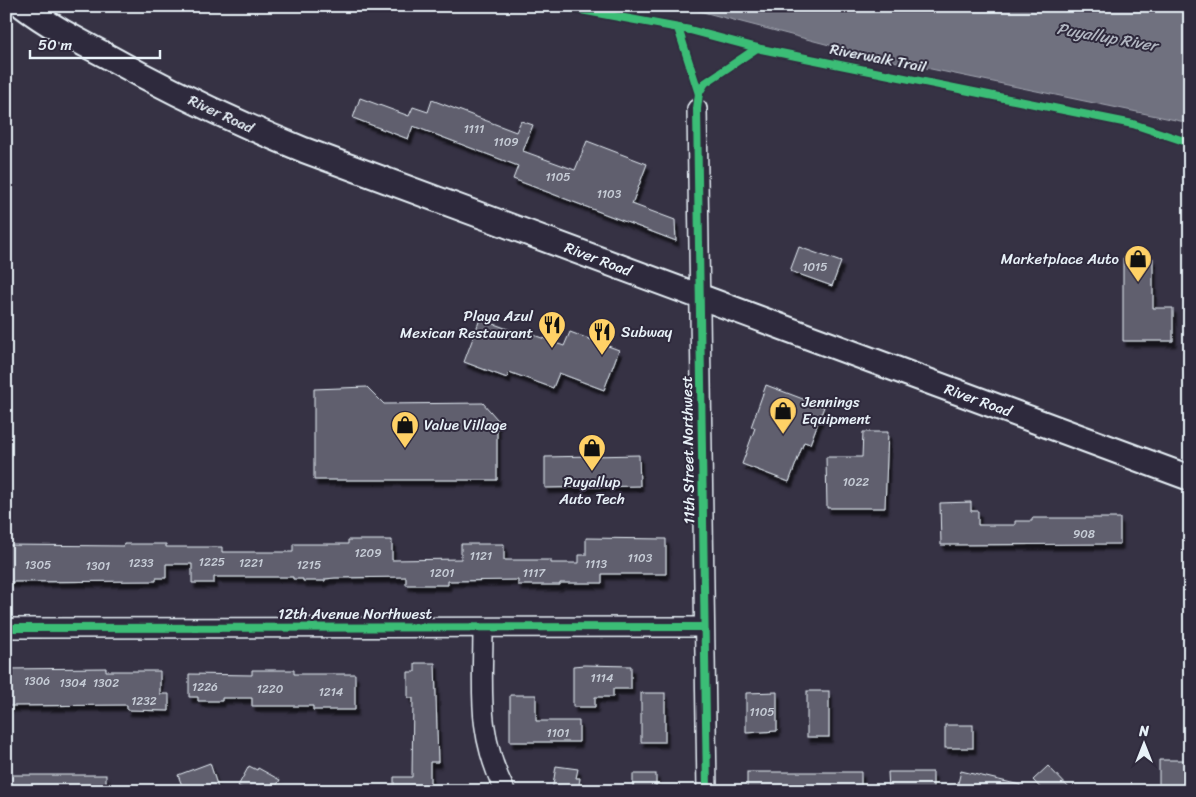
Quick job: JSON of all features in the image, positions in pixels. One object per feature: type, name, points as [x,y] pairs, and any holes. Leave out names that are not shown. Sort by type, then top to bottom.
[{"type":"main road","name":"River Road","points":[[23,6],[66,33],[152,81],[254,130],[1190,478]]},
{"type":"street","name":"11th Street Northwest","points":[[697,109],[706,791]]},
{"type":"street","name":"12th Avenue Northwest","points":[[6,628],[704,627]]},
{"type":"street","points":[[483,628],[483,719],[490,757],[505,791]]},
{"type":"water","name":"Puyallup River","points":[[680,6],[1190,6],[1190,123],[883,59]]},
{"type":"building","points":[[360,98],[409,116],[413,107],[428,112],[432,100],[516,132],[521,121],[533,125],[523,151],[575,170],[587,141],[647,164],[632,204],[675,220],[676,241],[513,179],[518,166],[413,126],[408,139],[353,118]]},
{"type":"building","points":[[799,247],[841,262],[832,286],[790,271]]},
{"type":"building","name":"Marketplace Auto","points":[[1123,258],[1153,258],[1153,308],[1173,308],[1173,341],[1123,341]]},
{"type":"building","points":[[480,319],[519,333],[520,330],[564,346],[570,332],[619,350],[604,390],[559,373],[553,388],[509,372],[507,378],[464,362]]},
{"type":"building","name":"Jennings Equipment","points":[[766,385],[824,407],[810,444],[804,442],[789,482],[742,464],[755,428],[751,427]]},
{"type":"building","name":"Value Village","points":[[367,387],[384,404],[483,403],[497,419],[497,480],[314,480],[314,389]]},
{"type":"building","points":[[863,432],[888,432],[885,508],[827,508],[826,457],[862,457]]},
{"type":"building","name":"Puyallup Auto Tech","points":[[639,455],[640,486],[545,488],[545,457]]},
{"type":"building","points":[[971,502],[971,511],[978,511],[978,525],[1015,525],[1015,521],[1032,521],[1032,518],[1120,518],[1120,544],[941,545],[940,503]]},
{"type":"building","points":[[586,538],[666,539],[666,574],[602,574],[602,583],[560,583],[560,585],[518,585],[518,580],[448,581],[448,585],[406,585],[406,577],[335,578],[325,579],[325,581],[303,581],[303,579],[293,579],[293,577],[214,577],[214,583],[192,583],[192,564],[166,564],[166,578],[156,578],[156,581],[6,582],[6,545],[124,546],[124,544],[166,544],[166,547],[222,547],[222,552],[293,552],[293,544],[348,544],[348,540],[392,540],[392,560],[461,559],[461,544],[504,544],[504,560],[551,560],[551,563],[579,563],[579,555],[586,555]]},
{"type":"building","points":[[415,663],[435,663],[438,762],[430,762],[430,791],[394,791],[394,777],[412,777],[413,698],[408,698],[408,672],[415,672]]},
{"type":"building","points":[[573,666],[631,666],[631,689],[613,689],[613,697],[595,697],[595,707],[573,707]]},
{"type":"building","points":[[106,668],[106,671],[160,671],[160,694],[169,694],[169,711],[127,710],[127,705],[6,706],[6,669]]},
{"type":"building","points":[[252,670],[294,670],[294,674],[355,674],[355,710],[313,710],[313,706],[252,706],[252,698],[222,698],[222,701],[198,701],[198,697],[189,697],[189,674],[252,675]]},
{"type":"building","points":[[807,691],[829,691],[829,737],[807,737]]},
{"type":"building","points":[[777,692],[777,731],[746,733],[746,693]]},
{"type":"building","points":[[641,693],[665,693],[665,742],[641,742]]},
{"type":"building","points":[[510,695],[536,695],[536,721],[579,721],[579,742],[510,742]]},
{"type":"building","points":[[945,725],[973,725],[973,748],[945,748]]},
{"type":"building","points":[[1159,760],[1184,760],[1185,791],[1159,791]]},
{"type":"building","points":[[210,763],[219,791],[184,791],[178,775]]},
{"type":"building","points":[[249,766],[257,770],[258,768],[280,780],[273,791],[247,791],[238,786]]},
{"type":"building","points":[[556,766],[578,769],[576,778],[580,778],[578,791],[552,791]]},
{"type":"building","points":[[1048,766],[1072,791],[1043,791],[1033,780]]},
{"type":"building","points":[[961,771],[1020,785],[1020,791],[956,791]]},
{"type":"building","points":[[747,772],[861,772],[861,791],[747,791]]},
{"type":"building","points":[[888,772],[933,772],[933,791],[889,791]]},
{"type":"building","points":[[633,774],[656,774],[656,791],[633,791]]},
{"type":"building","points":[[6,775],[106,775],[106,791],[6,791]]},
{"type":"cycle path","name":"Riverwalk Trail","points":[[559,6],[690,30],[761,49],[1133,124],[1190,143]]},
{"type":"cycle path","points":[[678,28],[699,94]]},
{"type":"cycle path","points":[[707,791],[697,109],[699,93],[705,83],[757,48]]},
{"type":"cycle path","points":[[6,628],[704,627]]},
{"type":"place","name":"Marketplace Auto","points":[[1138,283]]},
{"type":"place","name":"Playa Azul Mexican Restaurant","points":[[552,349]]},
{"type":"place","name":"Subway","points":[[602,356]]},
{"type":"place","name":"Jennings Equipment","points":[[783,435]]},
{"type":"place","name":"Value Village","points":[[405,449]]},
{"type":"place","name":"Puyallup Auto Tech","points":[[592,472]]}]
